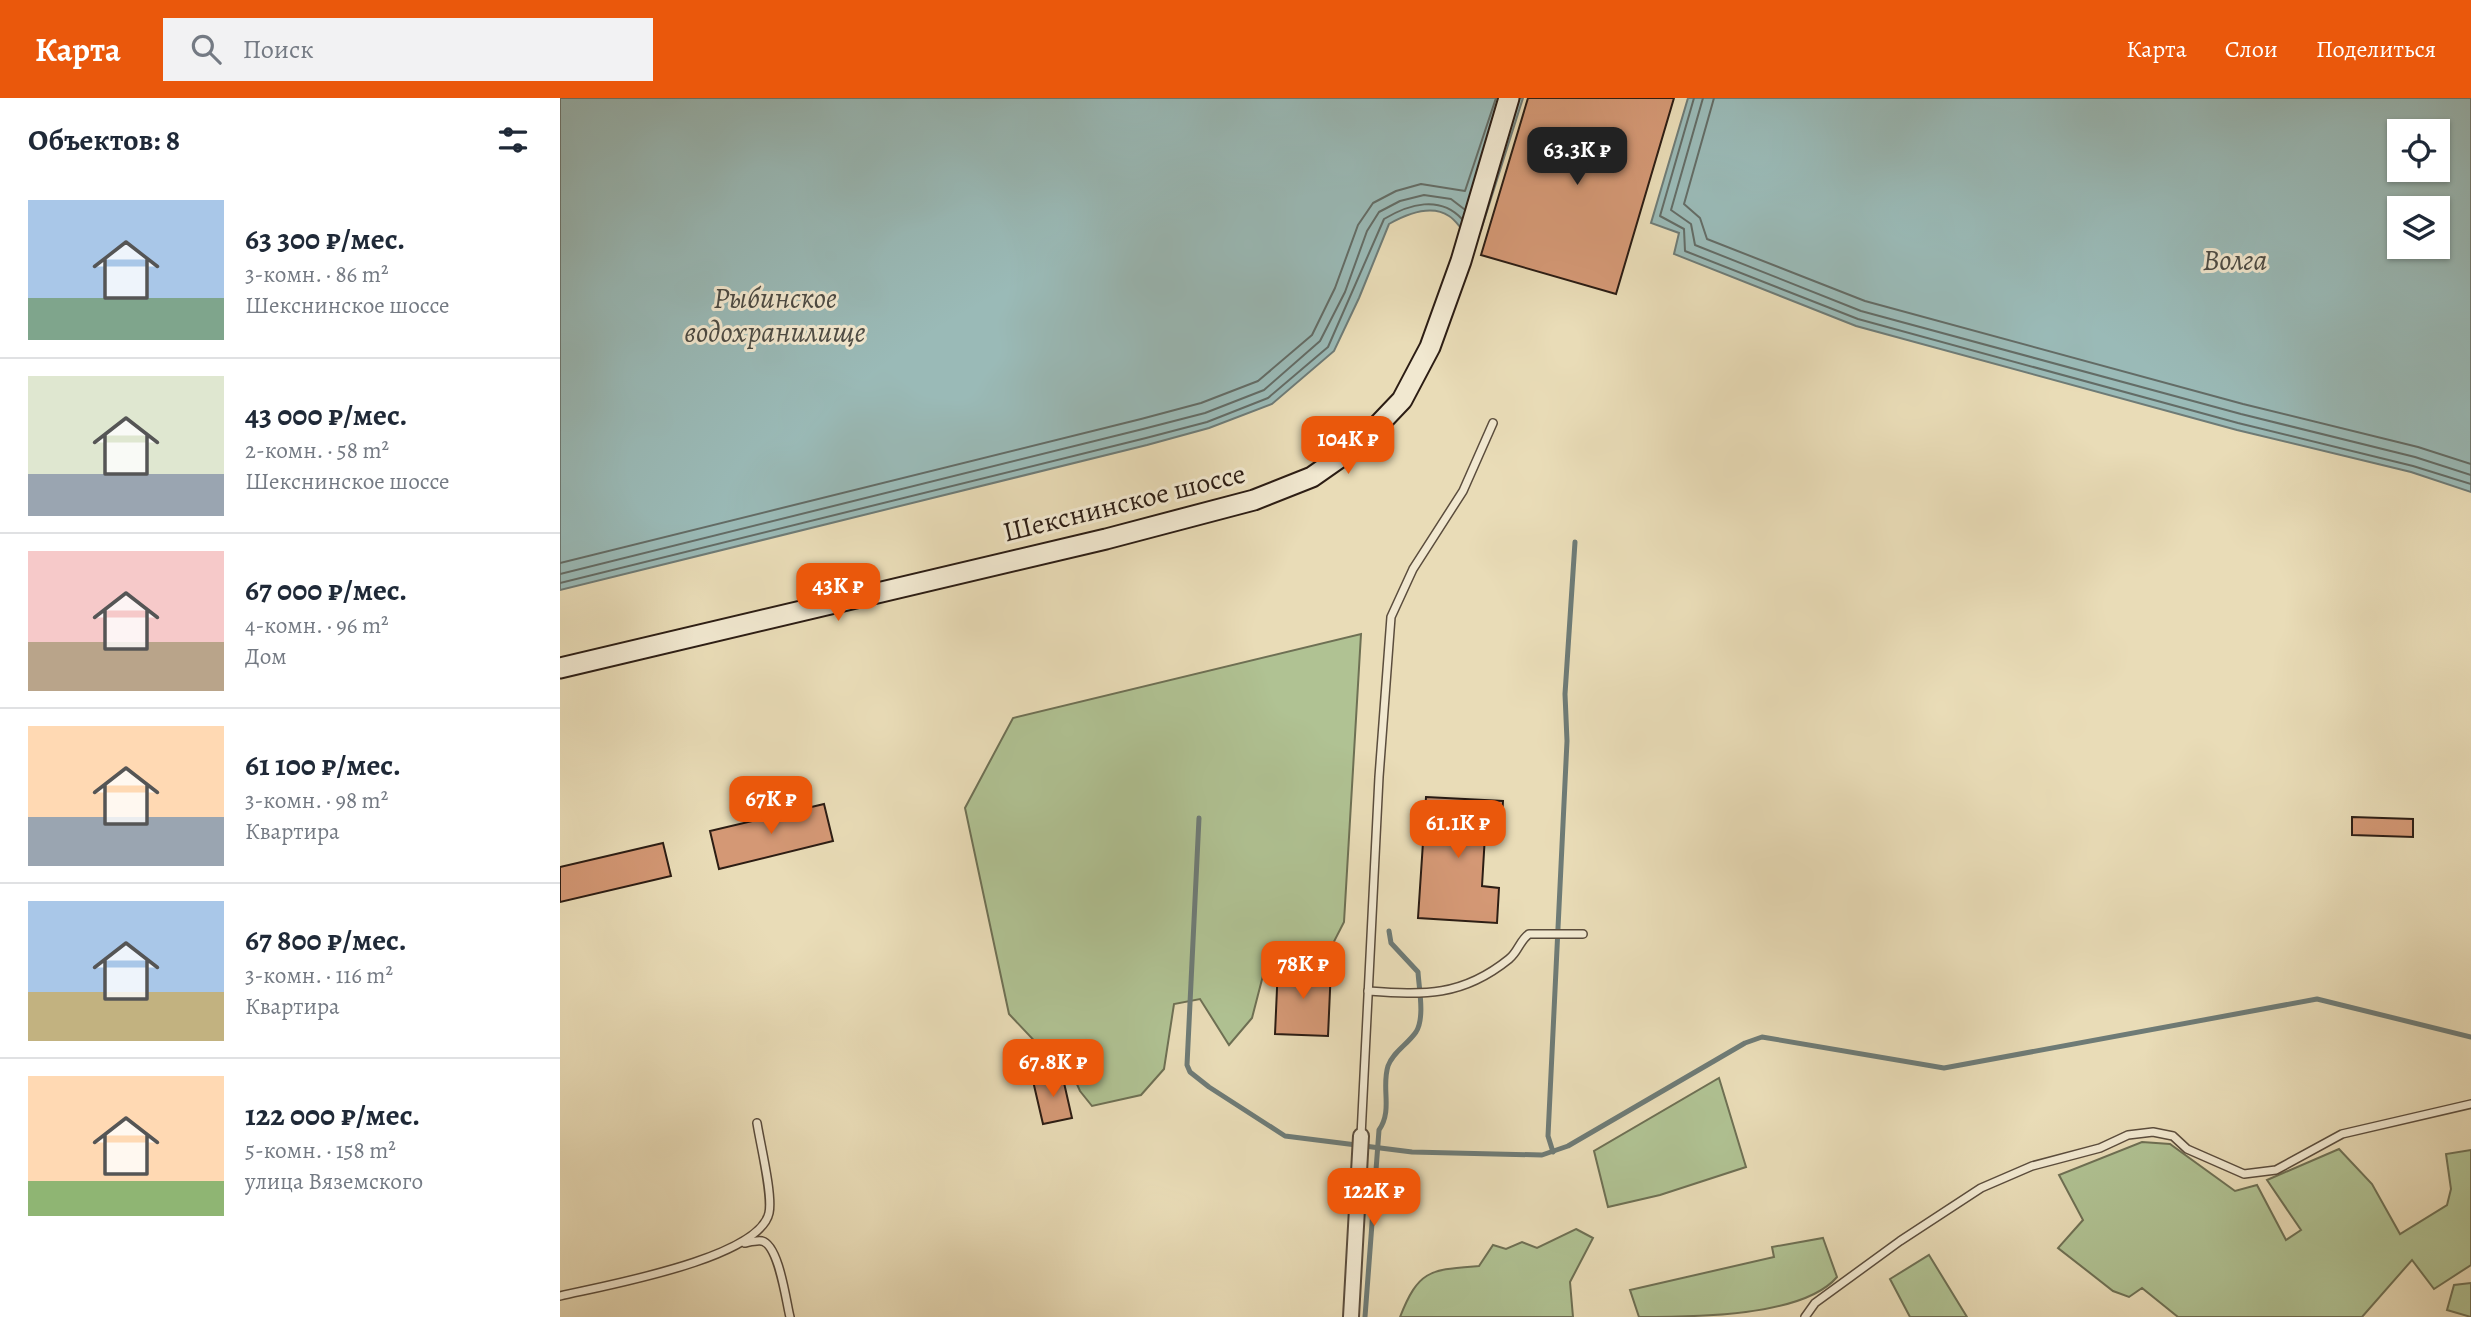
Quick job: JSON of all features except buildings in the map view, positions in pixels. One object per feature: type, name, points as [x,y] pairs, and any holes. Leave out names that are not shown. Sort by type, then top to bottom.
[{"type":"main road","name":"Шекснинское шоссе","points":[[560,668],[1107,539],[1254,500],[1312,477],[1362,442],[1402,400],[1430,347],[1461,261],[1509,98]]},
{"type":"street","points":[[1351,1317],[1361,1136]]},
{"type":"lane","points":[[1361,1136],[1381,737],[1391,617],[1413,569],[1462,491],[1493,423]]},
{"type":"lane","points":[[1368,991],[1444,993],[1508,960],[1530,934],[1583,934]]},
{"type":"lane","points":[[1805,1317],[1815,1303],[1900,1241],[1980,1188],[2032,1166],[2100,1147],[2129,1135],[2153,1132],[2173,1136],[2187,1149],[2244,1174],[2276,1170],[2342,1134],[2471,1104]]},
{"type":"lane","points":[[560,1296],[688,1264],[741,1243],[760,1231],[769,1213],[757,1123]]},
{"type":"lane","points":[[741,1243],[761,1241],[769,1245],[776,1257],[790,1317]]},
{"type":"green space","points":[[1361,634],[1344,922],[1322,965],[1267,960],[1252,1018],[1229,1045],[1200,999],[1174,1004],[1164,1069],[1141,1095],[1092,1106],[1080,1091],[1071,1071],[1061,1069],[1009,1014],[965,808],[1013,718]]},
{"type":"green space","points":[[1719,1078],[1746,1167],[1660,1195],[1608,1207],[1594,1151]]},
{"type":"green space","points":[[2142,1142],[2170,1144],[2235,1191],[2257,1185],[2286,1240],[2301,1230],[2267,1180],[2339,1149],[2372,1184],[2400,1234],[2447,1205],[2451,1189],[2446,1154],[2471,1150],[2471,1265],[2434,1289],[2412,1260],[2362,1317],[2178,1317],[2142,1288],[2129,1297],[2113,1291],[2058,1248],[2083,1220],[2059,1175]]},
{"type":"green space","points":[[1576,1229],[1593,1238],[1570,1282],[1573,1317],[1400,1317],[1413,1289],[1428,1275],[1437,1271],[1479,1266],[1493,1245],[1506,1249],[1522,1242],[1537,1248]]},
{"type":"green space","points":[[1823,1238],[1837,1277],[1821,1290],[1799,1300],[1746,1312],[1639,1317],[1630,1290],[1774,1257],[1772,1247]]},
{"type":"green space","points":[[1929,1255],[1967,1317],[1910,1317],[1890,1279]]},
{"type":"green space","points":[[2471,1283],[2471,1317],[2447,1310],[2454,1285]]},
{"type":"water","name":"Рыбинское водохранилище","points":[[560,98],[1523,98],[1481,230],[1475,237],[1470,236],[1449,216],[1434,211],[1410,214],[1389,224],[1334,351],[1272,404],[1209,428],[1147,445],[560,590]]},
{"type":"water","name":"Волга","points":[[1688,98],[2471,98],[2471,492],[2411,472],[2237,430],[1856,326],[1674,254],[1679,233],[1651,223]]},
{"type":"waterway","points":[[1553,1152],[1548,1136],[1567,741],[1565,694],[1575,542]]},
{"type":"waterway","points":[[1199,818],[1187,1065],[1190,1072],[1209,1087],[1285,1136],[1412,1152],[1542,1155],[1568,1146],[1745,1043],[1762,1037],[1944,1068],[2317,999],[2471,1037]]},
{"type":"waterway","points":[[1365,1317],[1379,1130],[1386,1107],[1386,1074],[1393,1057],[1416,1032],[1421,1011],[1418,972],[1391,943],[1389,931]]}]
